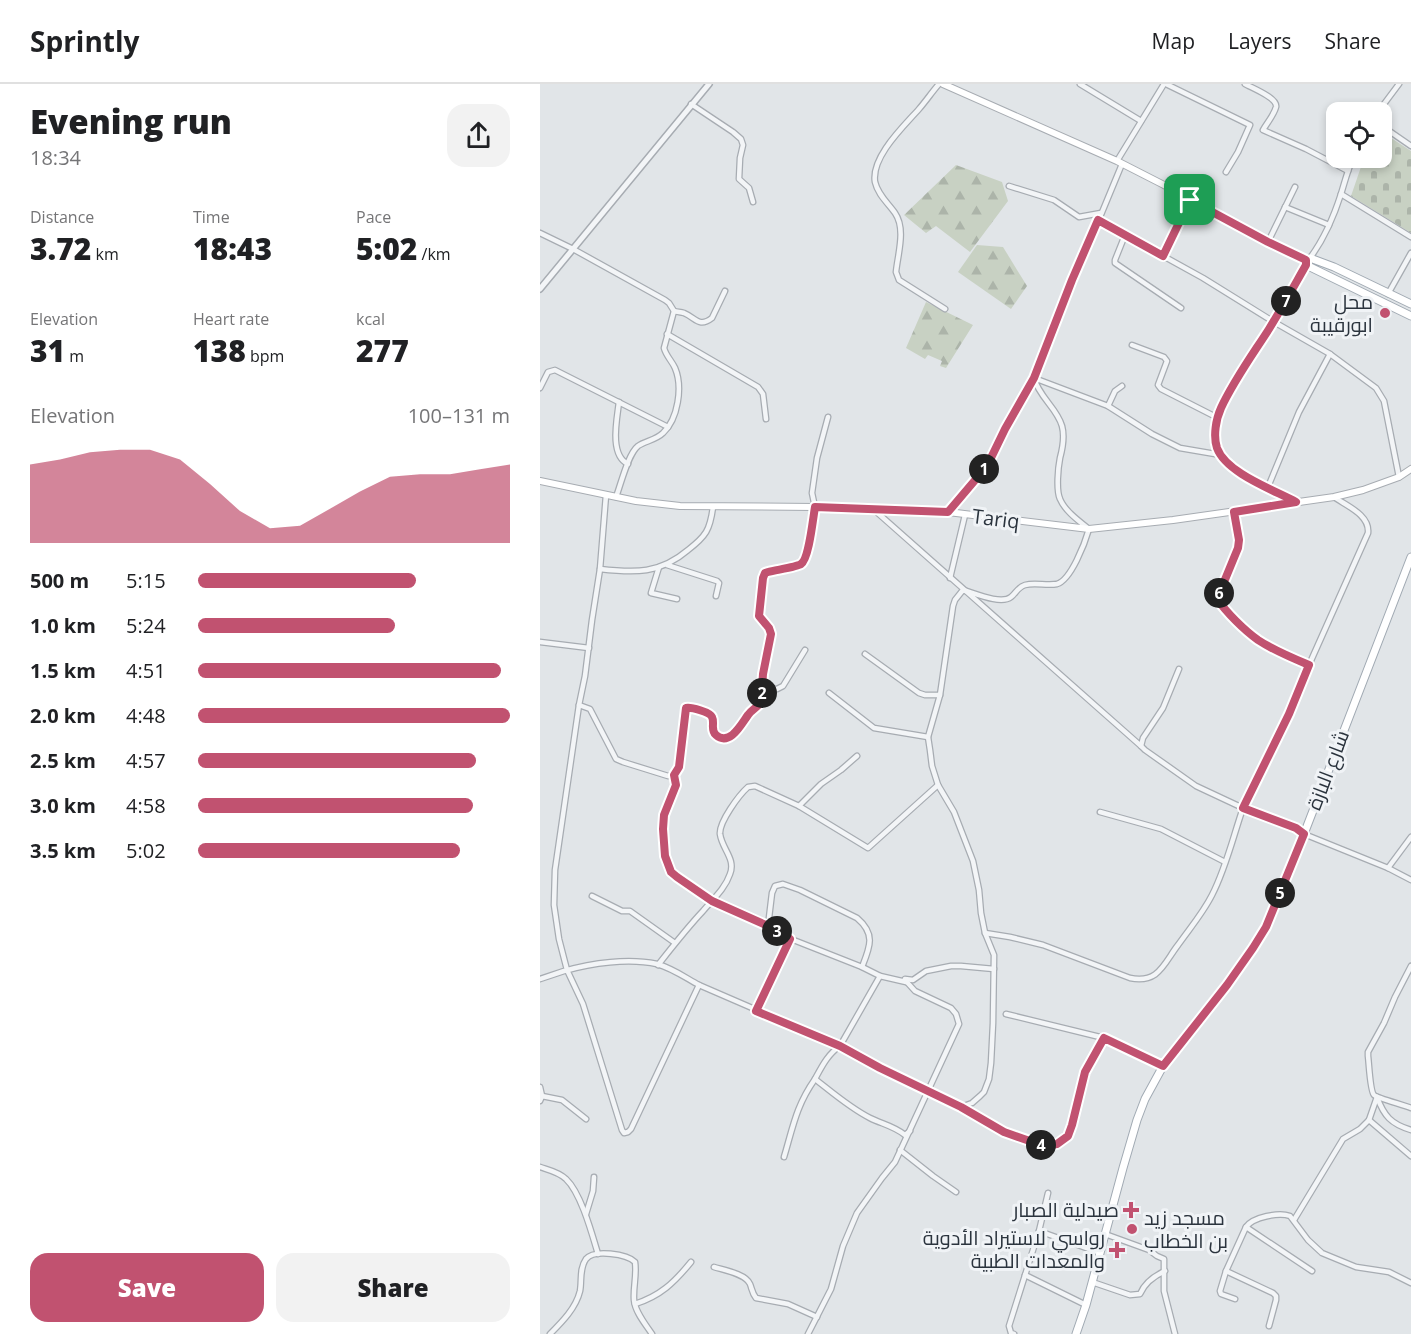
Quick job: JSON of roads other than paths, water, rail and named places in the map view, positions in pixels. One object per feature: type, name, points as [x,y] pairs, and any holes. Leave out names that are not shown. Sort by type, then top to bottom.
[{"type":"main road","points":[[941,84],[1120,162],[1411,316]]},
{"type":"main road","points":[[1308,261],[1334,267],[1411,304]]},
{"type":"main road","points":[[1383,302],[1389,294]]},
{"type":"main road","name":"Tariq","points":[[540,481],[616,497],[680,506],[872,508],[948,512],[1089,530],[1334,497],[1363,490],[1399,477],[1411,469]]},
{"type":"main road","name":"شارع البازة","points":[[1076,1334],[1137,1120],[1149,1092],[1163,1066],[1227,985],[1266,927],[1411,556]]},
{"type":"street","points":[[540,289],[709,84]]},
{"type":"street","points":[[941,84],[888,145],[875,174],[878,189],[900,223],[896,272],[898,277],[945,309]]},
{"type":"street","points":[[1080,84],[1141,121]]},
{"type":"street","points":[[948,512],[990,460],[1034,378],[1120,162],[1141,121],[1165,84],[1348,171]]},
{"type":"street","points":[[1245,84],[1271,98],[1277,105],[1263,130]]},
{"type":"street","points":[[1386,102],[1400,84]]},
{"type":"street","points":[[691,104],[741,139],[743,145],[739,179],[749,188],[753,202]]},
{"type":"street","points":[[1226,172],[1250,125]]},
{"type":"street","points":[[1392,133],[1411,147]]},
{"type":"street","points":[[1296,502],[1238,472],[1222,456],[1217,449],[1218,418],[1235,382],[1274,322],[1329,225],[1349,168]]},
{"type":"street","points":[[1009,186],[1054,200],[1079,217],[1101,213]]},
{"type":"street","points":[[1268,242],[1295,187]]},
{"type":"street","points":[[1341,194],[1411,237]]},
{"type":"street","points":[[1163,256],[1190,200]]},
{"type":"street","points":[[1285,207],[1329,225]]},
{"type":"street","points":[[1098,220],[1203,278],[1330,354],[1376,388],[1384,401],[1399,477]]},
{"type":"street","points":[[540,233],[664,300],[674,311],[700,323],[712,318],[725,291]]},
{"type":"street","points":[[1125,235],[1115,263],[1181,308]]},
{"type":"street","points":[[1389,294],[1411,253]]},
{"type":"street","points":[[616,497],[633,454],[639,446],[657,438],[668,427],[676,413],[678,389],[676,369],[664,348],[674,311]]},
{"type":"street","points":[[667,334],[758,387],[763,394],[766,419]]},
{"type":"street","points":[[1132,345],[1164,357],[1167,361],[1158,385],[1161,389],[1218,418]]},
{"type":"street","points":[[1268,487],[1299,412],[1330,354]]},
{"type":"street","points":[[540,388],[548,372],[555,370],[668,427]]},
{"type":"street","points":[[1034,378],[1108,406],[1152,434],[1180,448],[1222,456]]},
{"type":"street","points":[[963,590],[1002,600],[1012,597],[1022,586],[1059,583],[1077,560],[1089,530],[1065,507],[1059,496],[1059,463],[1063,445],[1063,429],[1061,422],[1039,392],[1034,378]]},
{"type":"street","points":[[1108,406],[1115,391],[1122,386]]},
{"type":"street","points":[[619,402],[615,440],[622,460],[628,464]]},
{"type":"street","points":[[828,417],[813,481],[812,493],[815,507],[804,562],[764,575],[759,616],[771,634],[763,674],[762,699],[737,731],[728,738],[716,734],[710,714],[690,707],[686,708],[679,767],[674,775],[676,785],[664,815],[665,856],[671,872],[712,901],[768,926],[790,939],[880,976],[906,982],[905,979]]},
{"type":"street","points":[[606,495],[600,569],[555,870],[554,905],[567,970],[583,1004],[624,1133],[631,1129],[699,985]]},
{"type":"street","points":[[985,933],[1043,945],[1138,980],[1151,977],[1164,967],[1213,894],[1243,808],[1289,714],[1368,533],[1369,527],[1364,518],[1334,497]]},
{"type":"street","points":[[600,569],[630,572],[666,565],[685,553],[705,535],[711,523],[713,507]]},
{"type":"street","points":[[872,508],[1145,750],[1196,786],[1411,880]]},
{"type":"street","points":[[1234,512],[1239,540],[1238,548],[1217,599],[1257,639],[1309,665]]},
{"type":"street","points":[[950,578],[965,515]]},
{"type":"street","points":[[666,565],[717,581],[719,583],[716,596]]},
{"type":"street","points":[[659,567],[651,593],[677,599]]},
{"type":"street","points":[[961,1107],[972,1103],[984,1092],[989,1079],[994,955],[985,933],[973,861],[954,812],[938,785],[930,758],[928,737],[940,695],[952,606],[963,590]]},
{"type":"street","points":[[540,642],[588,648]]},
{"type":"street","points":[[762,688],[777,689],[783,686],[805,650]]},
{"type":"street","points":[[865,654],[919,693],[940,695]]},
{"type":"street","points":[[1141,746],[1143,738],[1163,708],[1179,669]]},
{"type":"street","points":[[829,693],[874,728],[928,737]]},
{"type":"street","points":[[579,705],[590,709],[616,759],[668,776],[674,775]]},
{"type":"street","points":[[799,806],[821,784],[857,756]]},
{"type":"street","points":[[658,965],[722,890],[731,871],[731,862],[720,834],[722,825],[745,789],[755,786],[799,806],[868,848],[938,785]]},
{"type":"street","points":[[1100,812],[1161,829],[1225,862]]},
{"type":"street","points":[[1388,868],[1411,837]]},
{"type":"street","points":[[768,926],[771,893],[775,886],[783,884],[800,890],[857,918],[864,924],[870,940],[862,967]]},
{"type":"street","points":[[592,896],[622,911],[630,911],[675,943]]},
{"type":"street","points":[[756,1011],[790,939]]},
{"type":"street","points":[[540,979],[585,965],[621,962],[658,965],[756,1011],[840,1046],[961,1107],[1004,1132],[1044,1146],[1057,1144],[1068,1136],[1085,1072],[1104,1038]]},
{"type":"street","points":[[905,979],[913,980],[926,971],[951,966],[994,969]]},
{"type":"street","points":[[1411,966],[1408,979],[1395,997],[1368,1052],[1373,1095],[1411,1108]]},
{"type":"street","points":[[784,1157],[799,1106],[827,1058],[840,1046],[880,976]]},
{"type":"street","points":[[808,1334],[831,1289],[843,1246],[857,1213],[895,1162],[959,1024],[951,1008],[915,991],[905,979]]},
{"type":"street","points":[[1006,1014],[1104,1038],[1163,1066]]},
{"type":"street","points":[[815,1079],[854,1109],[872,1119],[893,1127],[905,1135],[910,1131]]},
{"type":"street","points":[[540,1087],[541,1099],[562,1100],[586,1119]]},
{"type":"street","points":[[1294,1220],[1343,1138],[1360,1129],[1370,1120],[1377,1097]]},
{"type":"street","points":[[1377,1097],[1386,1117],[1400,1127],[1411,1130]]},
{"type":"street","points":[[1370,1120],[1411,1156]]},
{"type":"street","points":[[900,1150],[956,1192]]},
{"type":"street","points":[[540,1167],[559,1174],[571,1184],[586,1214],[598,1254]]},
{"type":"street","points":[[586,1214],[593,1191],[594,1177]]},
{"type":"street","points":[[1014,1334],[1011,1333],[1009,1326],[1039,1231],[1048,1193]]},
{"type":"street","points":[[1234,1299],[1221,1294],[1220,1291],[1246,1227],[1254,1220],[1280,1214],[1290,1216],[1308,1240],[1322,1252],[1356,1267],[1389,1272],[1411,1284]]},
{"type":"street","points":[[1246,1227],[1312,1271]]},
{"type":"street","points":[[1039,1231],[1100,1253]]},
{"type":"street","points":[[1105,1234],[1149,1250],[1164,1259],[1164,1291],[1175,1334]]},
{"type":"street","points":[[550,1334],[574,1306],[580,1292],[581,1270],[585,1261],[591,1255],[598,1254],[633,1260],[636,1271],[635,1304],[652,1334]]},
{"type":"street","points":[[635,1304],[647,1300],[670,1286],[690,1262]]},
{"type":"street","points":[[714,1267],[747,1279],[756,1298],[788,1304],[817,1317]]},
{"type":"street","points":[[1092,1282],[1136,1295],[1140,1294],[1143,1286],[1155,1276],[1165,1271]]},
{"type":"street","points":[[1227,1271],[1276,1296],[1269,1326]]},
{"type":"street","points":[[1025,1275],[1086,1305]]},
{"type":"place","name":"محل ابورقيبة","points":[[1385,313]]},
{"type":"place","name":"صيدلية الصبار","points":[[1131,1210]]},
{"type":"place","name":"مسجد زيد بن الخطاب","points":[[1132,1229]]},
{"type":"place","name":"رواسي لاستيراد الأدوية والمعدات الطبية","points":[[1117,1250]]}]
